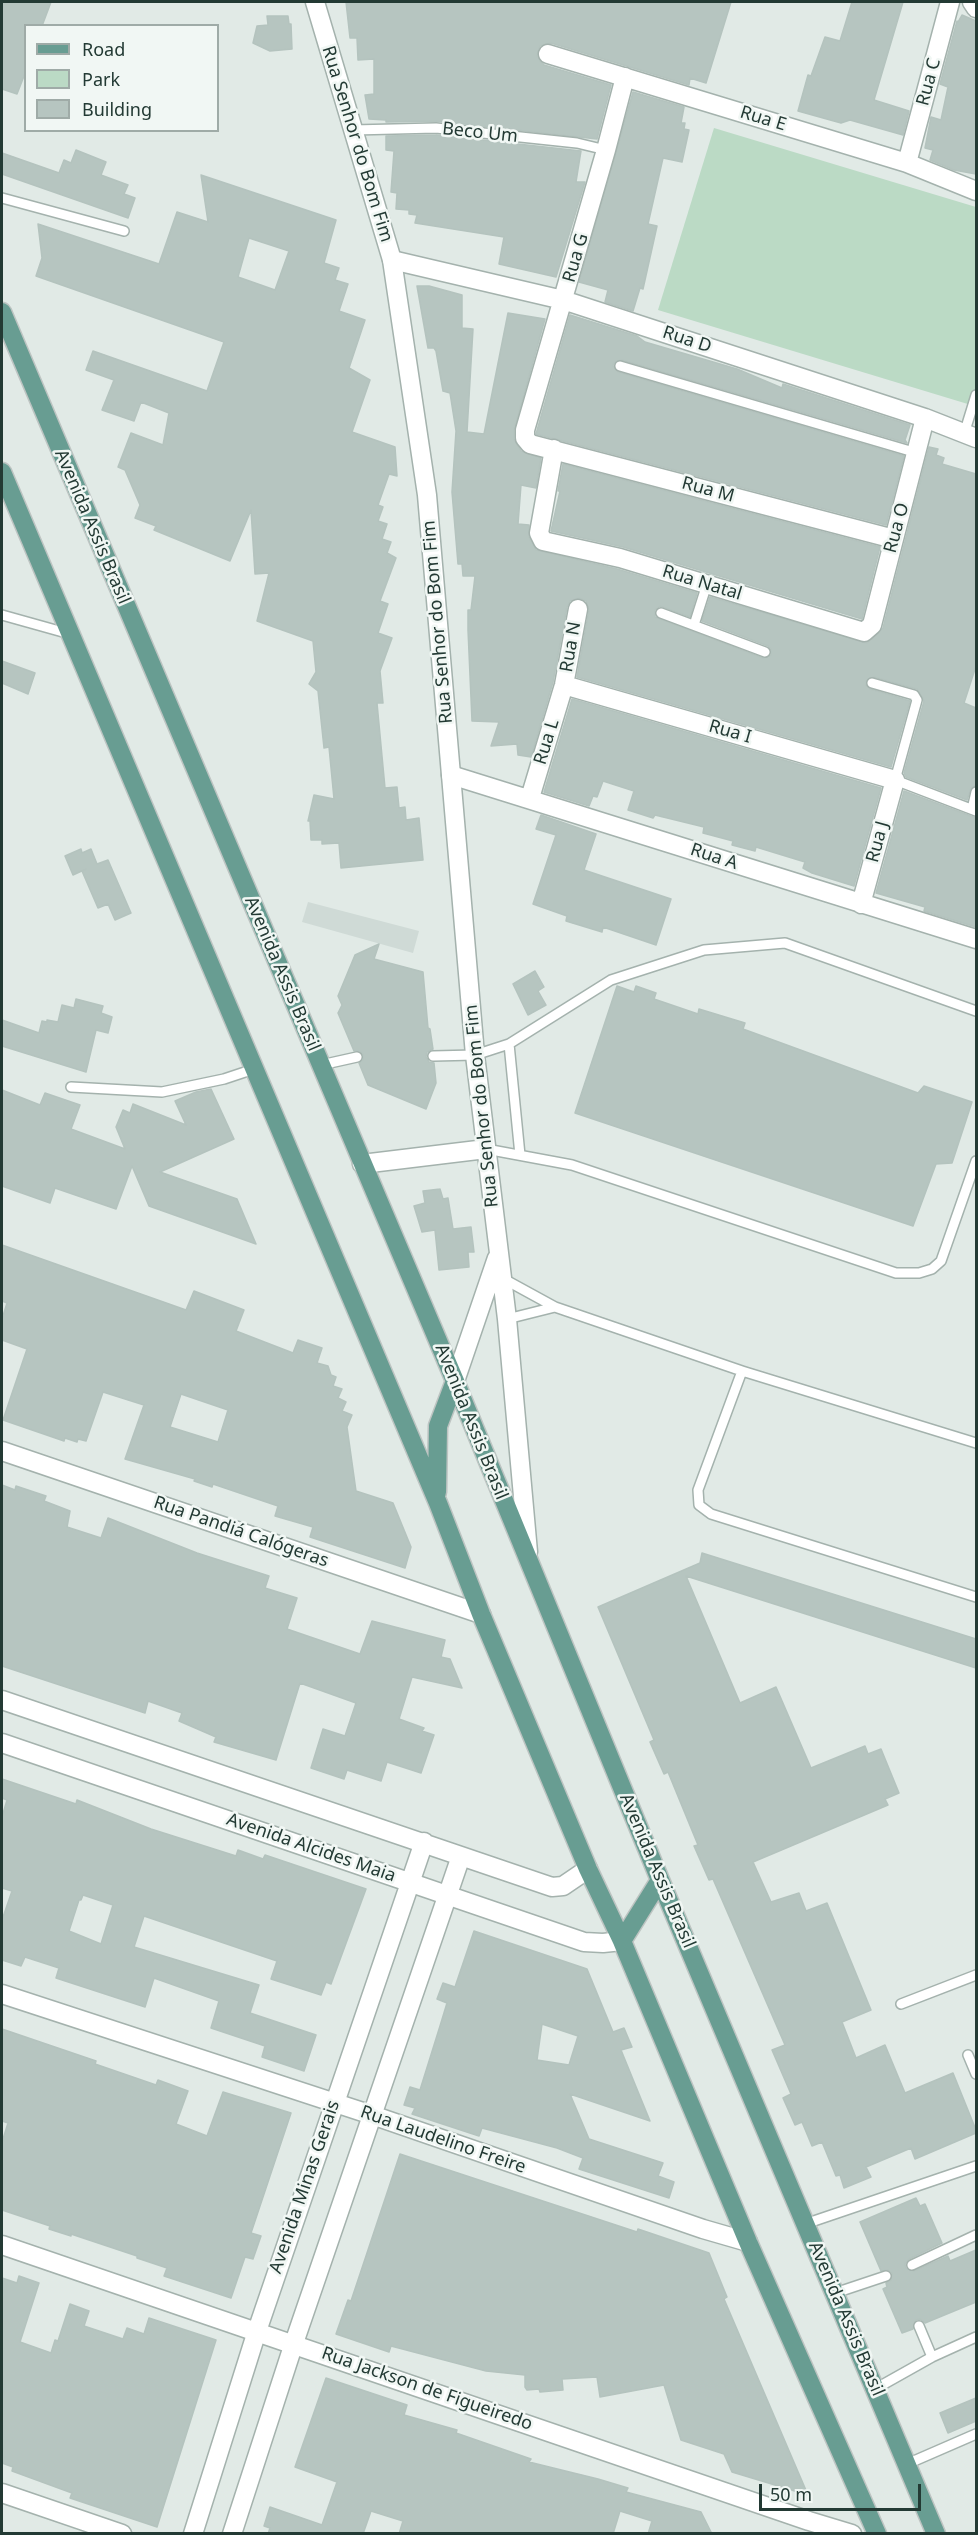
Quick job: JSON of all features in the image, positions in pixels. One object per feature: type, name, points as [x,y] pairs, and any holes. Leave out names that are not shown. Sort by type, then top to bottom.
[{"type":"main road","name":"Avenida Assis Brasil","points":[[2,312],[455,1381],[660,1880],[936,2534]]},
{"type":"main road","points":[[2,472],[438,1503],[481,1614],[588,1869],[621,1941],[748,2242],[878,2534]]},
{"type":"main road","points":[[438,1503],[438,1426],[455,1381]]},
{"type":"main road","points":[[621,1941],[660,1880]]},
{"type":"street","name":"Rua Senhor do Bom Fim","points":[[315,2],[392,260],[427,495],[475,1055],[507,1319],[528,1563]]},
{"type":"street","name":"Rua C","points":[[907,163],[950,2]]},
{"type":"street","points":[[972,2],[976,8]]},
{"type":"street","name":"Rua E","points":[[548,54],[907,163],[976,191]]},
{"type":"street","name":"Rua G","points":[[525,438],[525,430],[625,77]]},
{"type":"street","name":"Rua D","points":[[392,260],[563,300],[925,418],[970,436]]},
{"type":"street","name":"Rua O","points":[[861,632],[867,632],[872,625],[925,418]]},
{"type":"street","name":"Rua M","points":[[525,438],[530,444],[894,539]]},
{"type":"street","name":"Rua Natal","points":[[554,449],[539,533],[540,539],[621,558],[861,632]]},
{"type":"street","name":"Rua N","points":[[564,685],[578,609]]},
{"type":"street","name":"Rua I","points":[[564,685],[895,780]]},
{"type":"street","name":"Rua L","points":[[530,798],[564,685]]},
{"type":"street","name":"Rua A","points":[[451,775],[976,939]]},
{"type":"street","name":"Rua J","points":[[861,904],[895,780]]},
{"type":"street","points":[[362,1164],[486,1149]]},
{"type":"street","name":"Rua Senhor do Bom Fim","points":[[455,1381],[499,1254]]},
{"type":"street","name":"Rua Pandiá Calógeras","points":[[2,1451],[481,1614]]},
{"type":"street","points":[[2,1700],[552,1887],[564,1886],[588,1869]]},
{"type":"street","name":"Avenida Alcides Maia","points":[[2,1743],[584,1942],[621,1941]]},
{"type":"street","name":"Avenida Minas Gerais","points":[[193,2534],[257,2331],[423,1842]]},
{"type":"street","points":[[232,2534],[294,2343],[461,1856]]},
{"type":"street","name":"Rua Laudelino Freire","points":[[2,1994],[372,2115],[748,2242]]},
{"type":"street","name":"Rua Jackson de Figueiredo","points":[[2,2245],[852,2534]]},
{"type":"street","points":[[2,2493],[122,2534]]},
{"type":"lane","name":"Beco Um","points":[[353,130],[436,128],[576,143],[606,150]]},
{"type":"lane","points":[[2,198],[124,231]]},
{"type":"lane","points":[[620,366],[916,453]]},
{"type":"lane","points":[[970,436],[976,395]]},
{"type":"lane","points":[[694,625],[707,584]]},
{"type":"lane","points":[[662,613],[765,652]]},
{"type":"lane","points":[[2,615],[70,634]]},
{"type":"lane","points":[[872,683],[914,695],[917,700],[895,780],[974,810],[976,792]]},
{"type":"lane","points":[[433,1056],[475,1055],[509,1044],[611,980],[704,950],[785,943],[976,1011]]},
{"type":"lane","points":[[509,1044],[520,1155]]},
{"type":"lane","points":[[321,1065],[357,1057]]},
{"type":"lane","points":[[71,1087],[162,1092],[224,1079],[254,1069]]},
{"type":"lane","points":[[486,1149],[572,1165],[896,1273],[920,1273],[932,1269],[941,1261],[976,1167]]},
{"type":"lane","points":[[502,1278],[555,1307],[742,1371],[976,1443]]},
{"type":"lane","points":[[507,1319],[555,1307]]},
{"type":"lane","points":[[742,1371],[698,1490],[699,1505],[711,1514],[976,1597]]},
{"type":"lane","points":[[901,2004],[976,1975]]},
{"type":"lane","points":[[968,2055],[976,2074]]},
{"type":"lane","points":[[806,2224],[976,2166]]},
{"type":"lane","points":[[912,2265],[976,2235]]},
{"type":"lane","points":[[835,2293],[886,2276]]},
{"type":"lane","points":[[919,2326],[932,2357]]},
{"type":"lane","points":[[875,2389],[932,2357],[976,2337]]},
{"type":"lane","points":[[907,2464],[976,2434]]},
{"type":"shaded area","points":[[308,902],[419,931],[413,953],[302,922]]},
{"type":"green space","points":[[714,128],[976,207],[976,386],[971,405],[658,310]]},
{"type":"building","points":[[2,2],[51,2],[43,24],[24,24],[24,76],[17,94],[2,89]]},
{"type":"building","points":[[346,2],[731,2],[706,83],[690,78],[689,85],[551,43],[540,46],[537,56],[544,65],[611,85],[597,139],[437,121],[386,122],[386,120],[369,119],[365,95],[374,94],[374,59],[358,60],[357,38],[350,38]]},
{"type":"building","points":[[852,2],[903,2],[874,100],[909,111],[903,135],[850,120],[841,123],[798,111],[808,75],[811,76],[825,37],[840,41]]},
{"type":"building","points":[[962,15],[976,21],[976,174],[954,170],[930,160],[933,150],[925,148],[931,117],[941,120],[948,87],[940,84],[957,21]]},
{"type":"building","points":[[267,16],[288,16],[289,24],[291,24],[292,49],[270,51],[253,43],[257,26],[268,25]]},
{"type":"building","points":[[633,92],[684,107],[681,123],[685,123],[684,129],[689,130],[682,162],[663,158],[648,224],[657,226],[643,289],[640,288],[633,311],[605,302],[608,290],[579,282]]},
{"type":"building","points":[[436,135],[581,151],[576,182],[585,182],[556,277],[499,264],[504,237],[415,223],[417,215],[409,214],[409,210],[396,209],[397,193],[391,192],[394,151],[386,150],[386,136]]},
{"type":"building","points":[[76,150],[106,162],[101,175],[128,185],[124,194],[135,198],[128,218],[2,174],[2,153],[59,173],[64,160],[71,163]]},
{"type":"building","points":[[201,175],[336,220],[324,263],[339,268],[335,280],[348,284],[339,311],[365,320],[349,368],[370,380],[352,432],[395,447],[397,476],[389,474],[378,505],[383,507],[378,521],[387,524],[382,539],[391,542],[387,553],[396,558],[380,601],[388,604],[378,633],[392,638],[380,671],[383,703],[377,703],[385,788],[397,787],[399,808],[405,807],[406,820],[419,818],[423,860],[341,868],[339,843],[322,844],[322,840],[311,840],[310,821],[308,821],[314,795],[334,799],[329,747],[324,748],[318,691],[309,684],[316,672],[313,641],[257,621],[269,573],[255,574],[251,510],[230,561],[154,530],[156,526],[135,518],[140,505],[125,470],[118,467],[131,433],[163,445],[169,413],[141,402],[134,421],[102,410],[114,380],[86,370],[93,351],[207,391],[224,342],[36,276],[42,258],[38,224],[159,264],[177,212],[208,222]],"holes":[[[249,238],[289,251],[275,290],[238,277]]]},
{"type":"building","points":[[417,286],[429,286],[462,295],[462,328],[473,329],[467,432],[484,434],[508,313],[545,319],[514,430],[514,439],[521,451],[541,458],[536,488],[521,485],[518,524],[529,525],[529,537],[536,550],[617,569],[697,593],[690,617],[660,606],[655,610],[655,617],[763,658],[771,655],[768,646],[702,621],[710,597],[867,643],[883,628],[929,447],[938,449],[936,455],[944,458],[942,464],[976,474],[976,666],[964,703],[976,708],[976,785],[971,788],[967,800],[906,777],[904,773],[924,701],[917,689],[874,677],[866,681],[870,689],[910,701],[891,767],[577,677],[589,610],[586,601],[579,598],[570,601],[567,607],[553,682],[531,757],[518,755],[517,744],[491,746],[499,722],[472,721],[468,610],[471,610],[475,576],[463,576],[462,564],[458,564],[452,492],[456,431],[450,393],[443,391],[436,351],[434,348],[428,348]]},
{"type":"building","points":[[570,315],[637,336],[645,342],[737,369],[782,388],[783,384],[910,425],[905,440],[907,443],[622,360],[616,361],[613,365],[618,372],[904,456],[886,525],[536,434]]},
{"type":"building","points":[[563,464],[880,547],[862,619],[623,547],[551,531],[560,491],[558,491]]},
{"type":"building","points":[[2,661],[35,673],[28,694],[2,683]]},
{"type":"building","points":[[572,699],[881,788],[854,886],[812,873],[803,868],[805,862],[756,847],[755,851],[732,845],[733,841],[703,833],[704,827],[655,815],[653,818],[628,810],[634,791],[603,781],[597,797],[593,796],[589,806],[544,792]]},
{"type":"building","points":[[904,791],[976,818],[976,927],[924,911],[925,907],[876,893]]},
{"type":"building","points":[[541,815],[596,834],[584,870],[671,899],[656,945],[603,927],[602,932],[566,921],[567,916],[533,904],[556,835],[536,829]]},
{"type":"building","points":[[81,849],[82,853],[91,849],[97,864],[108,860],[131,913],[115,920],[108,904],[98,908],[82,871],[86,869],[73,875],[65,856]]},
{"type":"building","points":[[379,944],[374,959],[423,972],[428,1028],[433,1049],[427,1052],[426,1057],[429,1062],[434,1063],[436,1083],[426,1109],[368,1085],[359,1063],[363,1060],[363,1055],[360,1051],[354,1051],[338,1013],[342,1005],[338,996],[355,955]]},
{"type":"building","points":[[535,971],[544,987],[538,991],[546,1005],[528,1015],[513,984]]},
{"type":"building","points":[[617,986],[634,992],[636,986],[656,993],[654,999],[698,1014],[699,1009],[745,1023],[743,1029],[918,1093],[924,1086],[972,1102],[952,1163],[936,1164],[913,1226],[575,1113]]},
{"type":"building","points":[[76,999],[103,1006],[101,1013],[112,1017],[108,1033],[96,1030],[86,1072],[2,1046],[2,1020],[39,1033],[42,1021],[58,1022],[62,1005],[74,1008]]},
{"type":"building","points":[[211,1089],[234,1139],[160,1172],[237,1199],[256,1244],[149,1206],[132,1166],[116,1209],[55,1188],[50,1203],[2,1186],[2,1090],[40,1105],[45,1093],[80,1105],[71,1129],[125,1149],[116,1127],[123,1110],[130,1113],[133,1104],[186,1125],[175,1101],[196,1092]]},
{"type":"building","points":[[440,1189],[443,1199],[448,1198],[453,1229],[471,1227],[474,1252],[468,1252],[469,1267],[439,1270],[435,1230],[422,1232],[414,1206],[425,1203],[423,1191]]},
{"type":"building","points":[[2,1245],[186,1310],[194,1291],[244,1310],[236,1331],[293,1353],[298,1340],[322,1348],[317,1363],[328,1366],[331,1375],[336,1377],[333,1386],[342,1389],[338,1398],[346,1402],[342,1411],[352,1415],[347,1427],[356,1491],[393,1503],[411,1547],[405,1568],[310,1537],[313,1527],[275,1516],[278,1506],[213,1484],[212,1487],[194,1481],[195,1479],[125,1459],[144,1405],[103,1392],[86,1441],[78,1439],[77,1442],[65,1438],[64,1441],[3,1420],[27,1349],[2,1340],[2,1319],[7,1303],[2,1301]],"holes":[[[181,1394],[228,1410],[218,1442],[170,1427]]]},
{"type":"building","points":[[2,1485],[15,1490],[16,1486],[46,1496],[44,1501],[70,1511],[67,1527],[101,1538],[108,1518],[197,1553],[269,1576],[265,1588],[297,1598],[287,1629],[360,1654],[372,1621],[445,1640],[441,1657],[450,1659],[462,1688],[412,1677],[399,1719],[424,1728],[422,1731],[434,1735],[421,1773],[387,1762],[381,1781],[347,1770],[344,1779],[311,1768],[323,1729],[345,1736],[356,1703],[300,1683],[276,1760],[214,1742],[216,1737],[179,1721],[182,1713],[148,1701],[145,1713],[2,1666]]},
{"type":"building","points":[[702,1553],[976,1639],[976,1668],[686,1576],[740,1703],[776,1687],[811,1768],[865,1746],[868,1754],[881,1749],[899,1793],[885,1799],[888,1805],[753,1862],[771,1902],[799,1893],[806,1911],[827,1903],[871,2010],[842,2022],[856,2058],[885,2045],[905,2093],[953,2073],[976,2130],[976,2133],[915,2159],[911,2148],[866,2167],[871,2177],[844,2188],[840,2175],[836,2176],[822,2142],[812,2146],[802,2122],[795,2125],[783,2098],[791,2094],[772,2050],[785,2045],[713,1879],[709,1880],[694,1846],[698,1845],[668,1772],[664,1774],[650,1742],[654,1740],[598,1607],[700,1563]]},
{"type":"building","points":[[2,1779],[76,1804],[77,1800],[151,1829],[236,1856],[238,1850],[263,1859],[265,1855],[366,1889],[331,1984],[326,1982],[321,1995],[271,1979],[277,1961],[144,1916],[134,1947],[259,1985],[250,2013],[316,2035],[304,2071],[262,2057],[265,2046],[211,2028],[219,2001],[154,1978],[145,2007],[56,1978],[59,1968],[25,1957],[21,1966],[2,1960],[2,1920],[12,1891],[2,1888],[2,1817],[7,1800],[2,1798]],"holes":[[[83,1895],[113,1905],[101,1944],[69,1931],[79,1900]]]},
{"type":"building","points":[[474,1931],[587,1969],[613,2032],[624,2028],[632,2047],[621,2050],[650,2121],[570,2094],[589,2139],[663,2163],[658,2176],[674,2182],[669,2198],[579,2169],[583,2158],[557,2148],[482,2128],[479,2136],[412,2114],[415,2108],[404,2105],[410,2087],[420,2090],[447,2003],[437,1999],[443,1983],[455,1987]],"holes":[[[542,2024],[578,2036],[569,2065],[537,2060]]]},
{"type":"building","points":[[2,2029],[96,2061],[95,2064],[156,2085],[158,2080],[188,2091],[176,2124],[207,2136],[223,2092],[291,2113],[251,2233],[261,2236],[253,2259],[245,2257],[231,2298],[164,2276],[167,2268],[137,2258],[137,2256],[49,2229],[50,2226],[2,2210],[2,2142],[8,2123],[2,2121]]},
{"type":"building","points":[[400,2154],[637,2232],[638,2229],[709,2253],[727,2297],[724,2299],[808,2495],[732,2472],[724,2454],[681,2440],[664,2385],[600,2397],[597,2377],[562,2379],[563,2390],[540,2392],[539,2389],[527,2390],[525,2375],[486,2371],[391,2346],[389,2352],[336,2334],[348,2300],[351,2301]]},
{"type":"building","points":[[916,2198],[920,2206],[925,2204],[942,2243],[909,2259],[905,2264],[906,2268],[914,2271],[948,2256],[950,2261],[976,2250],[976,2302],[925,2323],[920,2319],[916,2320],[913,2329],[902,2333],[883,2289],[891,2280],[892,2273],[888,2270],[881,2271],[860,2222]]},
{"type":"building","points":[[19,2276],[39,2283],[20,2342],[51,2353],[55,2340],[58,2341],[70,2304],[89,2311],[84,2326],[123,2339],[127,2328],[144,2334],[149,2318],[216,2340],[157,2527],[70,2498],[72,2493],[12,2471],[13,2467],[2,2463],[2,2278],[17,2283]]},
{"type":"building","points":[[326,2378],[407,2405],[404,2415],[457,2430],[456,2433],[531,2459],[529,2462],[598,2479],[628,2488],[626,2492],[701,2512],[712,2534],[648,2534],[652,2521],[620,2511],[613,2534],[399,2534],[403,2521],[371,2511],[363,2534],[268,2534],[270,2528],[264,2526],[270,2507],[322,2525],[337,2482],[295,2467]]},
{"type":"building","points":[[976,2398],[976,2421],[948,2433],[940,2413]]}]
